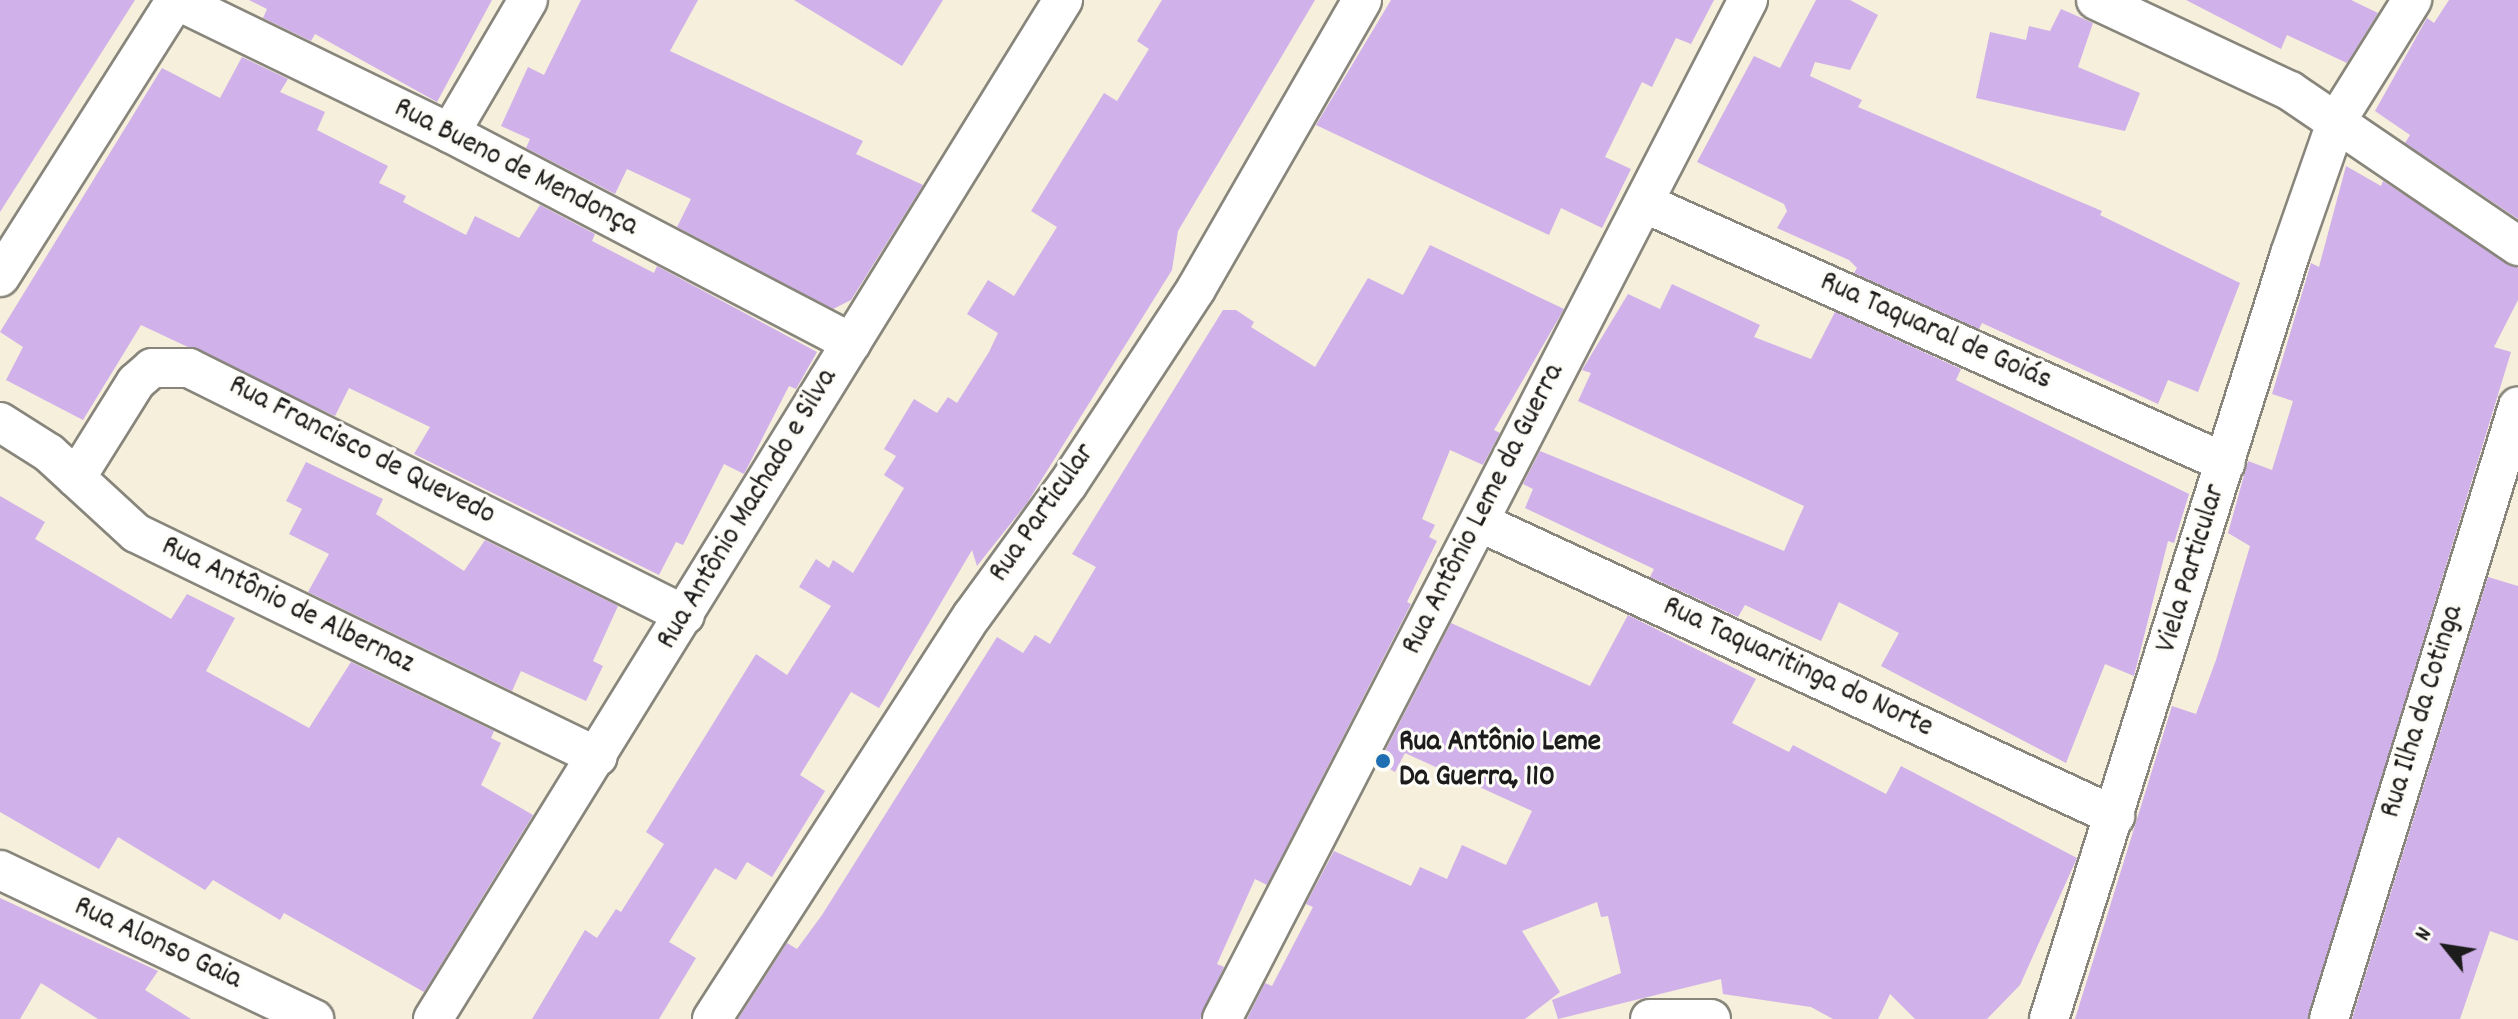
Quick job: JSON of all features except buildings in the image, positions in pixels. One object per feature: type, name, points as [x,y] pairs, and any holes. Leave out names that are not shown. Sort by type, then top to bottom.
[{"type":"street","points":[[0,277],[12,235],[176,0]]},
{"type":"street","name":"Rua Bueno de Mendonça","points":[[176,0],[450,133],[851,343]]},
{"type":"street","points":[[450,133],[528,0]]},
{"type":"street","name":"Rua Antônio Machado e Silva","points":[[433,1019],[598,757],[1063,0]]},
{"type":"street","name":"Rua Particular","points":[[712,1019],[972,616],[1068,484],[1196,289],[1362,0]]},
{"type":"street","name":"Rua Antônio Leme da Guerra","points":[[1222,1019],[1748,0]]},
{"type":"street","points":[[2096,0],[2290,91],[2337,120],[2518,246]]},
{"type":"street","name":"Viela Particular","points":[[2049,1019],[2337,120],[2412,0]]},
{"type":"street","name":"Rua Taquaral de Goiás","points":[[1644,203],[2226,463]]},
{"type":"street","name":"Rua Francisco de Quevedo","points":[[76,478],[136,382],[152,368],[189,368],[685,615]]},
{"type":"street","name":"Rua Ilha da Cotinga","points":[[2329,1019],[2518,406]]},
{"type":"street","name":"Rua Antônio de Albernaz","points":[[0,422],[76,478],[136,533],[598,757]]},
{"type":"street","name":"Rua Taquaritinga do Norte","points":[[1479,522],[2115,816]]},
{"type":"street","name":"Rua Alonso Gaia","points":[[0,870],[314,1019]]},
{"type":"street","points":[[1650,1019],[1711,1019]]},
{"type":"place","name":"Rua Antônio Leme Da Guerra, 110","points":[[1383,761]]}]
